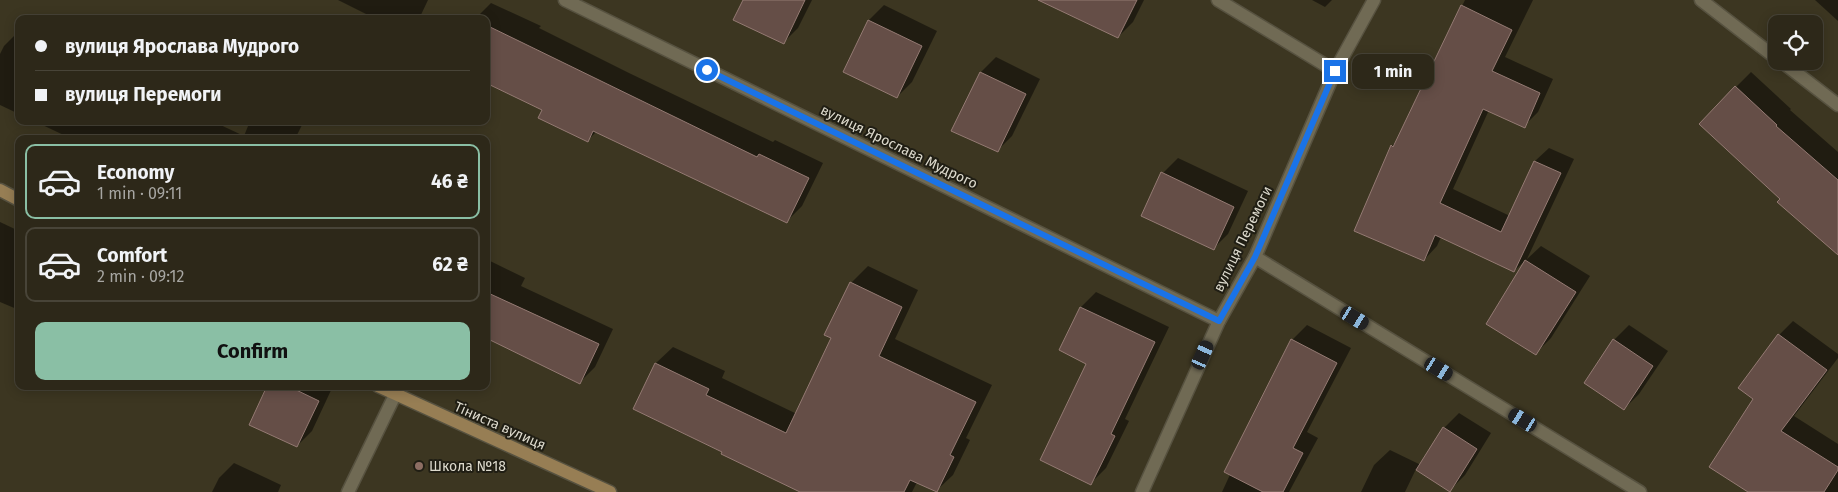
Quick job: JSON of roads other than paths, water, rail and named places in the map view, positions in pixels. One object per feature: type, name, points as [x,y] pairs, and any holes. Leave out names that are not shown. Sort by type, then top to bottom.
[{"type":"street","name":"вулиця Ярослава Мудрого","points":[[565,0],[1219,321]]},
{"type":"street","points":[[1218,0],[1335,71]]},
{"type":"street","name":"вулиця Перемоги","points":[[1142,492],[1219,321],[1255,257],[1335,71],[1374,0]]},
{"type":"street","points":[[1701,0],[1768,52]]},
{"type":"street","points":[[1793,70],[1838,105]]},
{"type":"street","points":[[0,190],[15,198]]},
{"type":"street","points":[[1255,257],[1640,492]]},
{"type":"street","name":"Тіниста вулиця","points":[[386,390],[610,492]]},
{"type":"street","points":[[348,492],[395,395]]},
{"type":"place","name":"Школа №18","points":[[419,466]]}]
